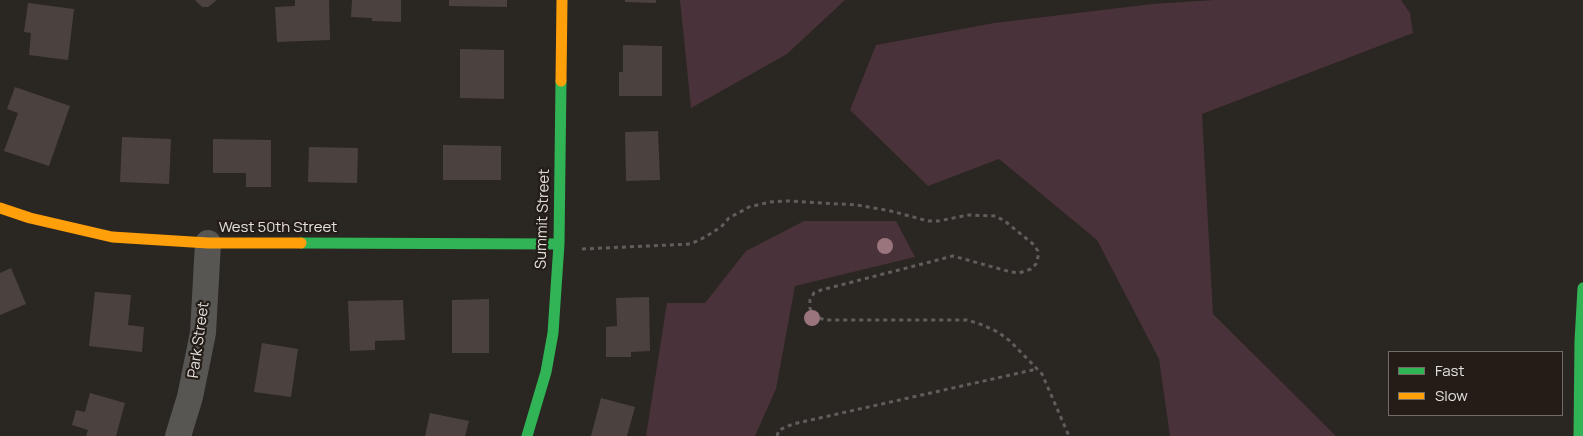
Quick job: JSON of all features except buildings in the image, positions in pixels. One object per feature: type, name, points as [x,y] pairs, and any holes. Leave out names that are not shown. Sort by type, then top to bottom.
[{"type":"street","name":"Summit Street","points":[[527,436],[546,372],[552,333],[559,244],[562,0]]},
{"type":"street","name":"West 50th Street","points":[[0,208],[30,218],[112,236],[208,243],[559,244]]},
{"type":"street","name":"Park Street","points":[[178,436],[190,397],[203,333],[208,243]]},
{"type":"street","points":[[1579,436],[1580,341],[1583,288]]},
{"type":"path","points":[[578,249],[692,244],[721,227],[729,218],[749,207],[770,202],[788,201],[857,205],[891,210],[928,221],[969,215],[996,216],[1033,244],[1038,257],[1036,264],[1031,268],[1019,273],[1011,272],[954,256],[821,290],[814,294],[810,300],[810,308],[812,314],[824,320],[967,320],[998,332],[1010,341],[1037,369],[1047,385],[1069,436]]},
{"type":"path","points":[[777,436],[779,430],[793,424],[1037,369]]},
{"type":"shaded area","points":[[680,0],[845,0],[787,54],[691,108]]},
{"type":"shaded area","points":[[1214,0],[1401,0],[1410,13],[1413,33],[1202,114],[1213,314],[1336,436],[1170,436],[1159,359],[1097,240],[999,159],[928,186],[850,110],[876,45],[994,23],[1152,4]]},
{"type":"shaded area","points":[[804,221],[896,221],[915,257],[795,286],[776,389],[755,436],[646,436],[667,303],[705,303],[746,251]]},
{"type":"traffic: fast","points":[[527,436],[546,372],[553,333],[559,244],[561,81]]},
{"type":"traffic: fast","points":[[301,243],[559,244]]},
{"type":"traffic: fast","points":[[1579,436],[1580,341],[1583,288]]},
{"type":"traffic: slow","points":[[561,81],[562,0]]},
{"type":"traffic: slow","points":[[0,208],[30,218],[112,237],[208,243],[301,243]]}]
